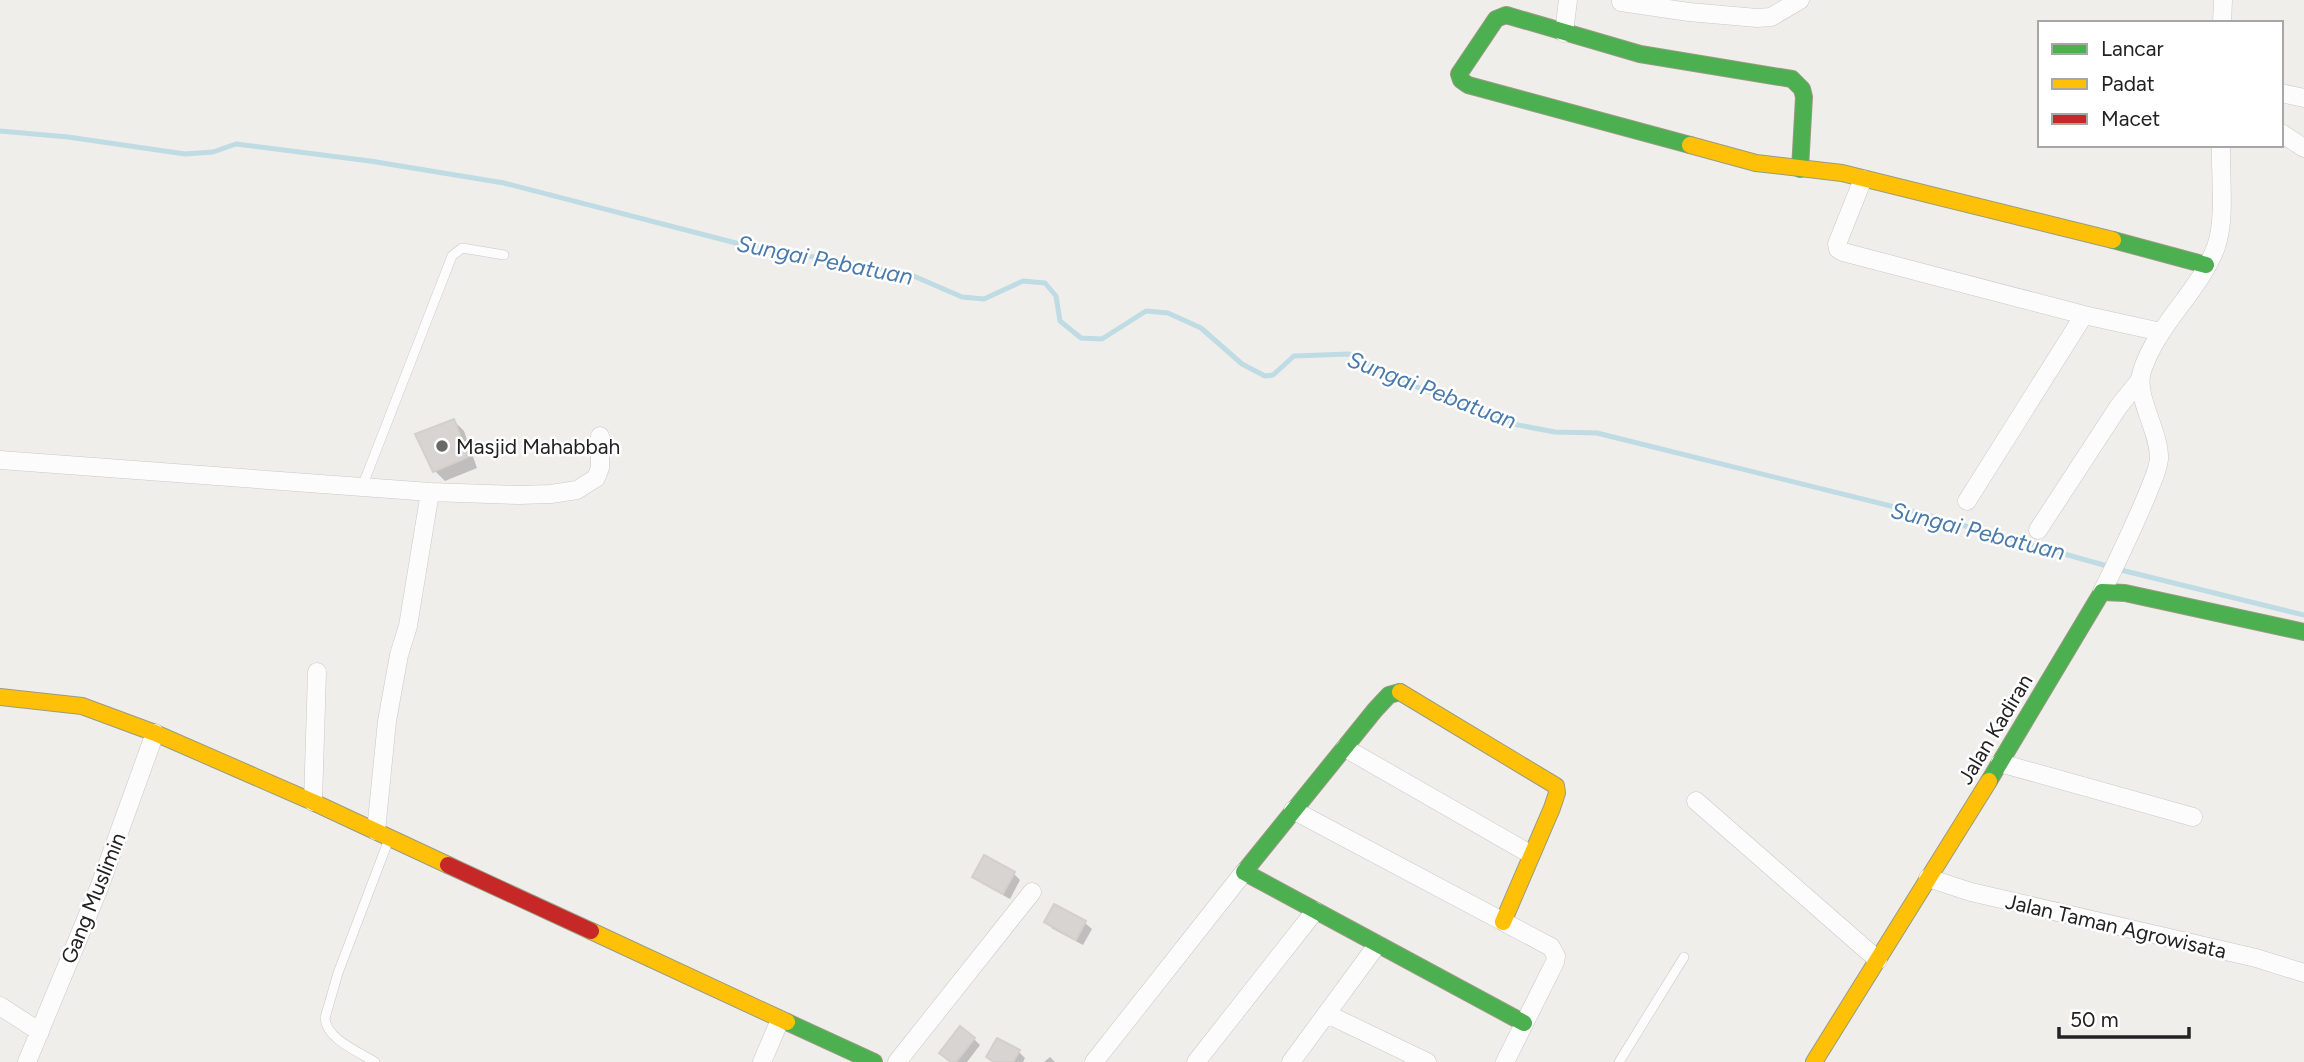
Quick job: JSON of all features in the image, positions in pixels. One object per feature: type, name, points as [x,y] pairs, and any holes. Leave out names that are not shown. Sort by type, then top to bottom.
[{"type":"street","points":[[1564,33],[1568,0]]},
{"type":"street","points":[[1621,2],[1757,18],[1771,17],[1800,0]]},
{"type":"street","points":[[2221,21],[2223,0]]},
{"type":"street","points":[[1800,169],[1804,97],[1802,89],[1792,79],[1640,54],[1511,16],[1496,19],[1465,63],[1459,77],[1468,85],[1756,163],[1800,169],[1829,171],[2061,226],[2206,265]]},
{"type":"street","points":[[2283,93],[2304,98]]},
{"type":"street","points":[[2283,134],[2304,148]]},
{"type":"street","points":[[2221,147],[2221,225],[2216,247],[2161,332],[2142,370],[2140,380],[2154,428],[2159,462],[2139,515],[2102,592],[2125,593],[2304,632]]},
{"type":"street","points":[[1863,179],[1837,244],[1840,251],[2084,315],[2161,332]]},
{"type":"street","points":[[1968,501],[2084,315]]},
{"type":"street","points":[[2038,530],[2119,406],[2140,380]]},
{"type":"street","points":[[0,460],[430,492],[519,495],[576,490],[593,482],[598,474],[600,436]]},
{"type":"street","points":[[383,834],[387,721],[399,655],[408,626],[430,492]]},
{"type":"street","name":"Jalan Kadiran","points":[[1814,1062],[2000,763],[2102,592]]},
{"type":"street","points":[[313,802],[317,673]]},
{"type":"street","points":[[1095,1062],[1293,810],[1389,695],[1398,691],[1556,786],[1557,793],[1552,808],[1503,922]]},
{"type":"street","points":[[0,696],[82,706],[155,733],[383,834],[874,1062]]},
{"type":"street","name":"Gang Muslimin","points":[[27,1062],[99,888],[155,733]]},
{"type":"street","points":[[1345,748],[1530,854]]},
{"type":"street","points":[[2000,763],[2193,817]]},
{"type":"street","points":[[1696,801],[1878,960]]},
{"type":"street","points":[[1293,810],[1545,943],[1556,956],[1505,1062]]},
{"type":"street","points":[[1244,872],[1524,1023]]},
{"type":"street","name":"Jalan Taman Agrowisata","points":[[1928,878],[1959,889],[2256,958],[2304,973]]},
{"type":"street","points":[[897,1062],[1032,892]]},
{"type":"street","points":[[1196,1062],[1315,911]]},
{"type":"street","points":[[1291,1062],[1377,945]]},
{"type":"street","points":[[0,1006],[40,1032]]},
{"type":"street","points":[[1327,1014],[1427,1062]]},
{"type":"street","points":[[762,1062],[780,1020]]},
{"type":"lane","points":[[362,486],[452,256],[462,248],[504,255]]},
{"type":"lane","points":[[375,1062],[334,1036],[325,1024],[325,1018],[383,834]]},
{"type":"lane","points":[[1619,1062],[1684,957]]},
{"type":"building","name":"Masjid Mahabbah","points":[[454,419],[468,457],[433,472],[415,434]]},
{"type":"building","points":[[984,855],[1015,872],[1003,894],[972,877]]},
{"type":"building","points":[[1054,904],[1086,921],[1076,940],[1044,922]]},
{"type":"building","points":[[960,1026],[975,1038],[956,1062],[951,1062],[939,1053]]},
{"type":"building","points":[[997,1038],[1020,1050],[1013,1062],[994,1062],[986,1057]]},
{"type":"waterway","name":"Sungai Pebatuan","points":[[0,131],[68,137],[185,154],[213,152],[236,144],[370,161],[504,183],[736,243],[909,274],[962,297],[984,299],[1023,281],[1045,283],[1056,296],[1060,321],[1081,338],[1102,339],[1146,311],[1168,313],[1201,328],[1242,364],[1265,376],[1273,375],[1294,356],[1349,354],[1414,386],[1513,424],[1555,432],[1597,433],[1919,513],[2125,571],[2304,615]]},
{"type":"traffic: fast","points":[[1690,145],[1468,85],[1461,80],[1459,74],[1496,19],[1506,15],[1640,54],[1792,79],[1802,89],[1804,97],[1800,169]]},
{"type":"traffic: fast","points":[[2113,240],[2206,265]]},
{"type":"traffic: fast","points":[[1989,781],[2102,592],[2125,593],[2304,632]]},
{"type":"traffic: fast","points":[[1400,692],[1389,695],[1375,710],[1244,872],[1524,1023]]},
{"type":"traffic: fast","points":[[787,1022],[874,1062]]},
{"type":"traffic: slow","points":[[1690,145],[1756,163],[1842,173],[2113,240]]},
{"type":"traffic: slow","points":[[1400,692],[1556,786],[1557,793],[1552,808],[1503,922]]},
{"type":"traffic: slow","points":[[0,697],[82,706],[155,733],[448,865]]},
{"type":"traffic: slow","points":[[1814,1062],[1989,781]]},
{"type":"traffic: slow","points":[[591,931],[787,1022]]},
{"type":"traffic: jam","points":[[448,865],[591,931]]},
{"type":"place","name":"Masjid Mahabbah","points":[[442,446]]}]
